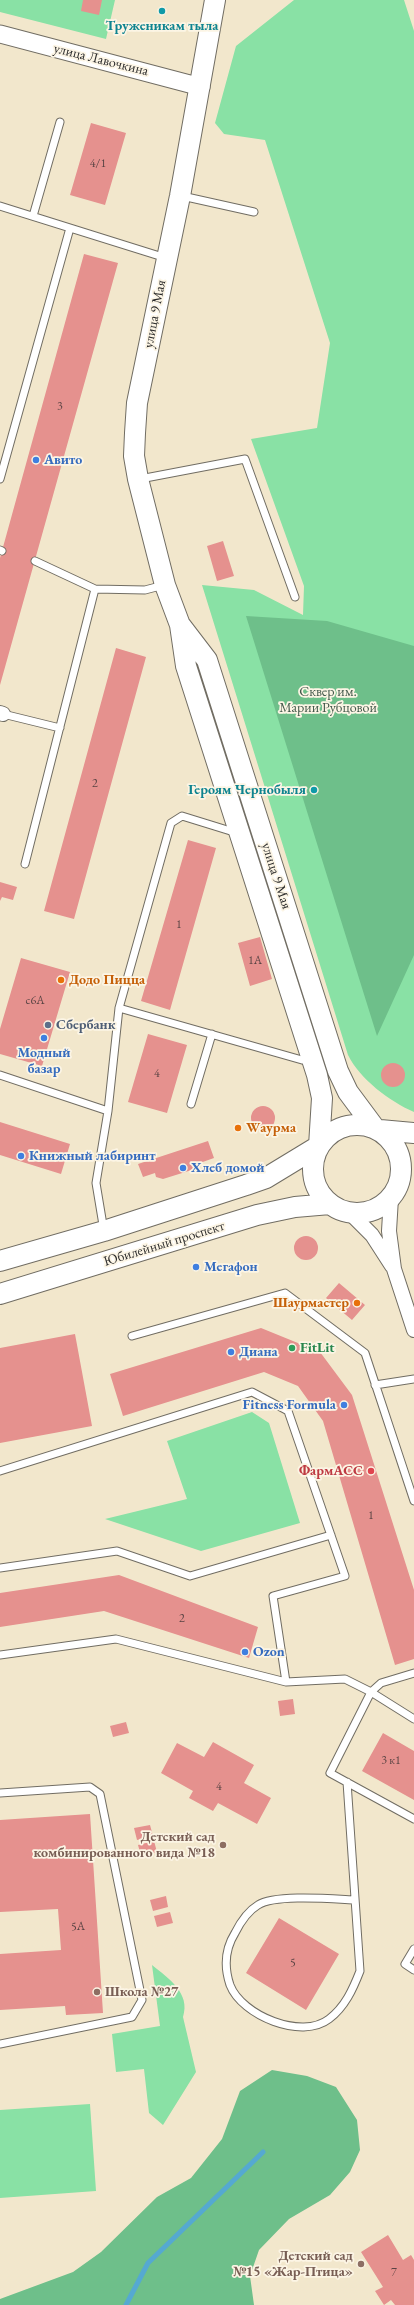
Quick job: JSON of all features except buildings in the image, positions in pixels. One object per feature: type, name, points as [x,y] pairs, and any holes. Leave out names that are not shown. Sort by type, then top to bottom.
[{"type":"main road","name":"улица 9 Мая","points":[[215,0],[201,87],[180,196],[137,403],[134,456],[138,479],[165,585],[180,625],[186,666],[317,1076],[322,1098],[318,1146]]},
{"type":"main road","name":"улица 9 Мая","points":[[180,625],[207,660],[338,1071],[348,1092],[377,1129]]},
{"type":"main road","points":[[0,1261],[104,1231],[266,1178],[318,1146],[334,1130],[345,1126],[357,1124],[377,1129],[414,1133]]},
{"type":"main road","points":[[377,1129],[395,1146],[400,1156],[401,1189]]},
{"type":"main road","name":"Юбилейный проспект","points":[[318,1146],[312,1171],[320,1194],[330,1204],[350,1213],[362,1213],[374,1210],[401,1189]]},
{"type":"main road","name":"Юбилейный проспект","points":[[0,1294],[258,1215],[295,1207],[330,1204]]},
{"type":"street","name":"улица Лавочкина","points":[[0,34],[201,87]]},
{"type":"street","points":[[394,1270],[389,1231],[401,1189]]},
{"type":"street","points":[[350,1213],[372,1235],[394,1270],[412,1316],[414,1330]]},
{"type":"lane","points":[[33,216],[60,122]]},
{"type":"lane","points":[[180,196],[254,212]]},
{"type":"lane","points":[[0,206],[166,258]]},
{"type":"lane","points":[[0,479],[70,228]]},
{"type":"lane","points":[[138,479],[245,459],[295,597]]},
{"type":"lane","points":[[35,561],[95,588],[145,590],[165,585]]},
{"type":"lane","points":[[25,864],[95,588]]},
{"type":"lane","points":[[2,713],[60,728]]},
{"type":"lane","points":[[104,1231],[96,1183],[108,1111],[119,1008],[171,823],[182,816],[226,831],[240,833]]},
{"type":"lane","points":[[119,1008],[302,1060]]},
{"type":"lane","points":[[191,1104],[212,1034]]},
{"type":"lane","points":[[0,1076],[108,1111]]},
{"type":"lane","points":[[132,1336],[285,1293],[365,1353],[414,1501]]},
{"type":"lane","points":[[375,1385],[414,1379]]},
{"type":"lane","points":[[0,1471],[252,1392],[288,1411],[345,1576],[273,1596],[286,1682]]},
{"type":"lane","points":[[0,1568],[117,1551],[190,1576],[331,1535]]},
{"type":"lane","points":[[0,1655],[116,1639],[286,1682],[345,1679],[371,1692],[414,1719]]},
{"type":"lane","points":[[414,1673],[381,1683],[371,1692],[330,1773],[414,1819]]},
{"type":"lane","points":[[347,1782],[360,1971],[349,1998],[329,2019],[310,2027],[293,2027],[254,2012],[239,1999],[230,1986],[226,1960],[228,1943],[240,1922],[259,1904],[282,1899],[355,1900]]},
{"type":"lane","points":[[0,1793],[90,1787],[100,1794],[142,2000],[132,2017],[0,2044]]},
{"type":"lane","points":[[414,1949],[405,1964],[414,1970]]},
{"type":"green space","points":[[0,0],[115,0],[106,39],[0,12]]},
{"type":"green space","name":"Сквер им. Марии Рубцовой","points":[[294,0],[404,0],[414,31],[414,1112],[395,1102],[376,1088],[353,1064],[348,1055],[202,585],[254,590],[303,615],[304,586],[251,439],[317,428],[330,343],[265,140],[224,134],[215,123],[236,46]]},
{"type":"green space","points":[[246,616],[327,621],[414,646],[414,955],[377,1036]]},
{"type":"green space","points":[[252,1412],[269,1423],[300,1523],[201,1551],[105,1519],[187,1499],[167,1441]]},
{"type":"green space","points":[[152,1965],[165,1975],[181,1993],[185,2008],[183,2017],[196,2072],[163,2125],[149,2113],[144,2069],[116,2072],[112,2034],[160,2026]]},
{"type":"green space","points":[[272,2070],[307,2076],[336,2087],[357,2120],[360,2150],[350,2172],[330,2195],[289,2219],[259,2250],[250,2276],[254,2305],[0,2305],[0,2299],[73,2272],[101,2252],[157,2197],[191,2178],[222,2139],[240,2091]]},
{"type":"green space","points":[[90,2104],[96,2191],[0,2198],[0,2110]]},
{"type":"waterway","points":[[126,2305],[148,2263],[263,2152]]},
{"type":"place","name":"Труженикам тыла","points":[[162,11]]},
{"type":"place","name":"Авито","points":[[36,460]]},
{"type":"place","name":"Героям Чернобыля","points":[[314,790]]},
{"type":"place","name":"Додо Пицца","points":[[61,980]]},
{"type":"place","name":"Сбербанк","points":[[48,1025]]},
{"type":"place","name":"Модный базар","points":[[44,1038]]},
{"type":"place","name":"Wаурма","points":[[238,1128]]},
{"type":"place","name":"Книжный лабиринт","points":[[21,1156]]},
{"type":"place","name":"Хлеб домой","points":[[183,1168]]},
{"type":"place","name":"Мегафон","points":[[196,1267]]},
{"type":"place","name":"Шаурмастер","points":[[357,1303]]},
{"type":"place","name":"FitLit","points":[[292,1348]]},
{"type":"place","name":"Диана","points":[[231,1352]]},
{"type":"place","name":"Fitness Formula","points":[[344,1405]]},
{"type":"place","name":"ФармАСС","points":[[371,1471]]},
{"type":"place","name":"Ozon","points":[[245,1652]]},
{"type":"place","name":"Детский сад комбинированного вида №18","points":[[223,1845]]},
{"type":"place","name":"Школа №27","points":[[97,1992]]},
{"type":"place","name":"Детский сад №15 «Жар-Птица»","points":[[361,2264]]}]
